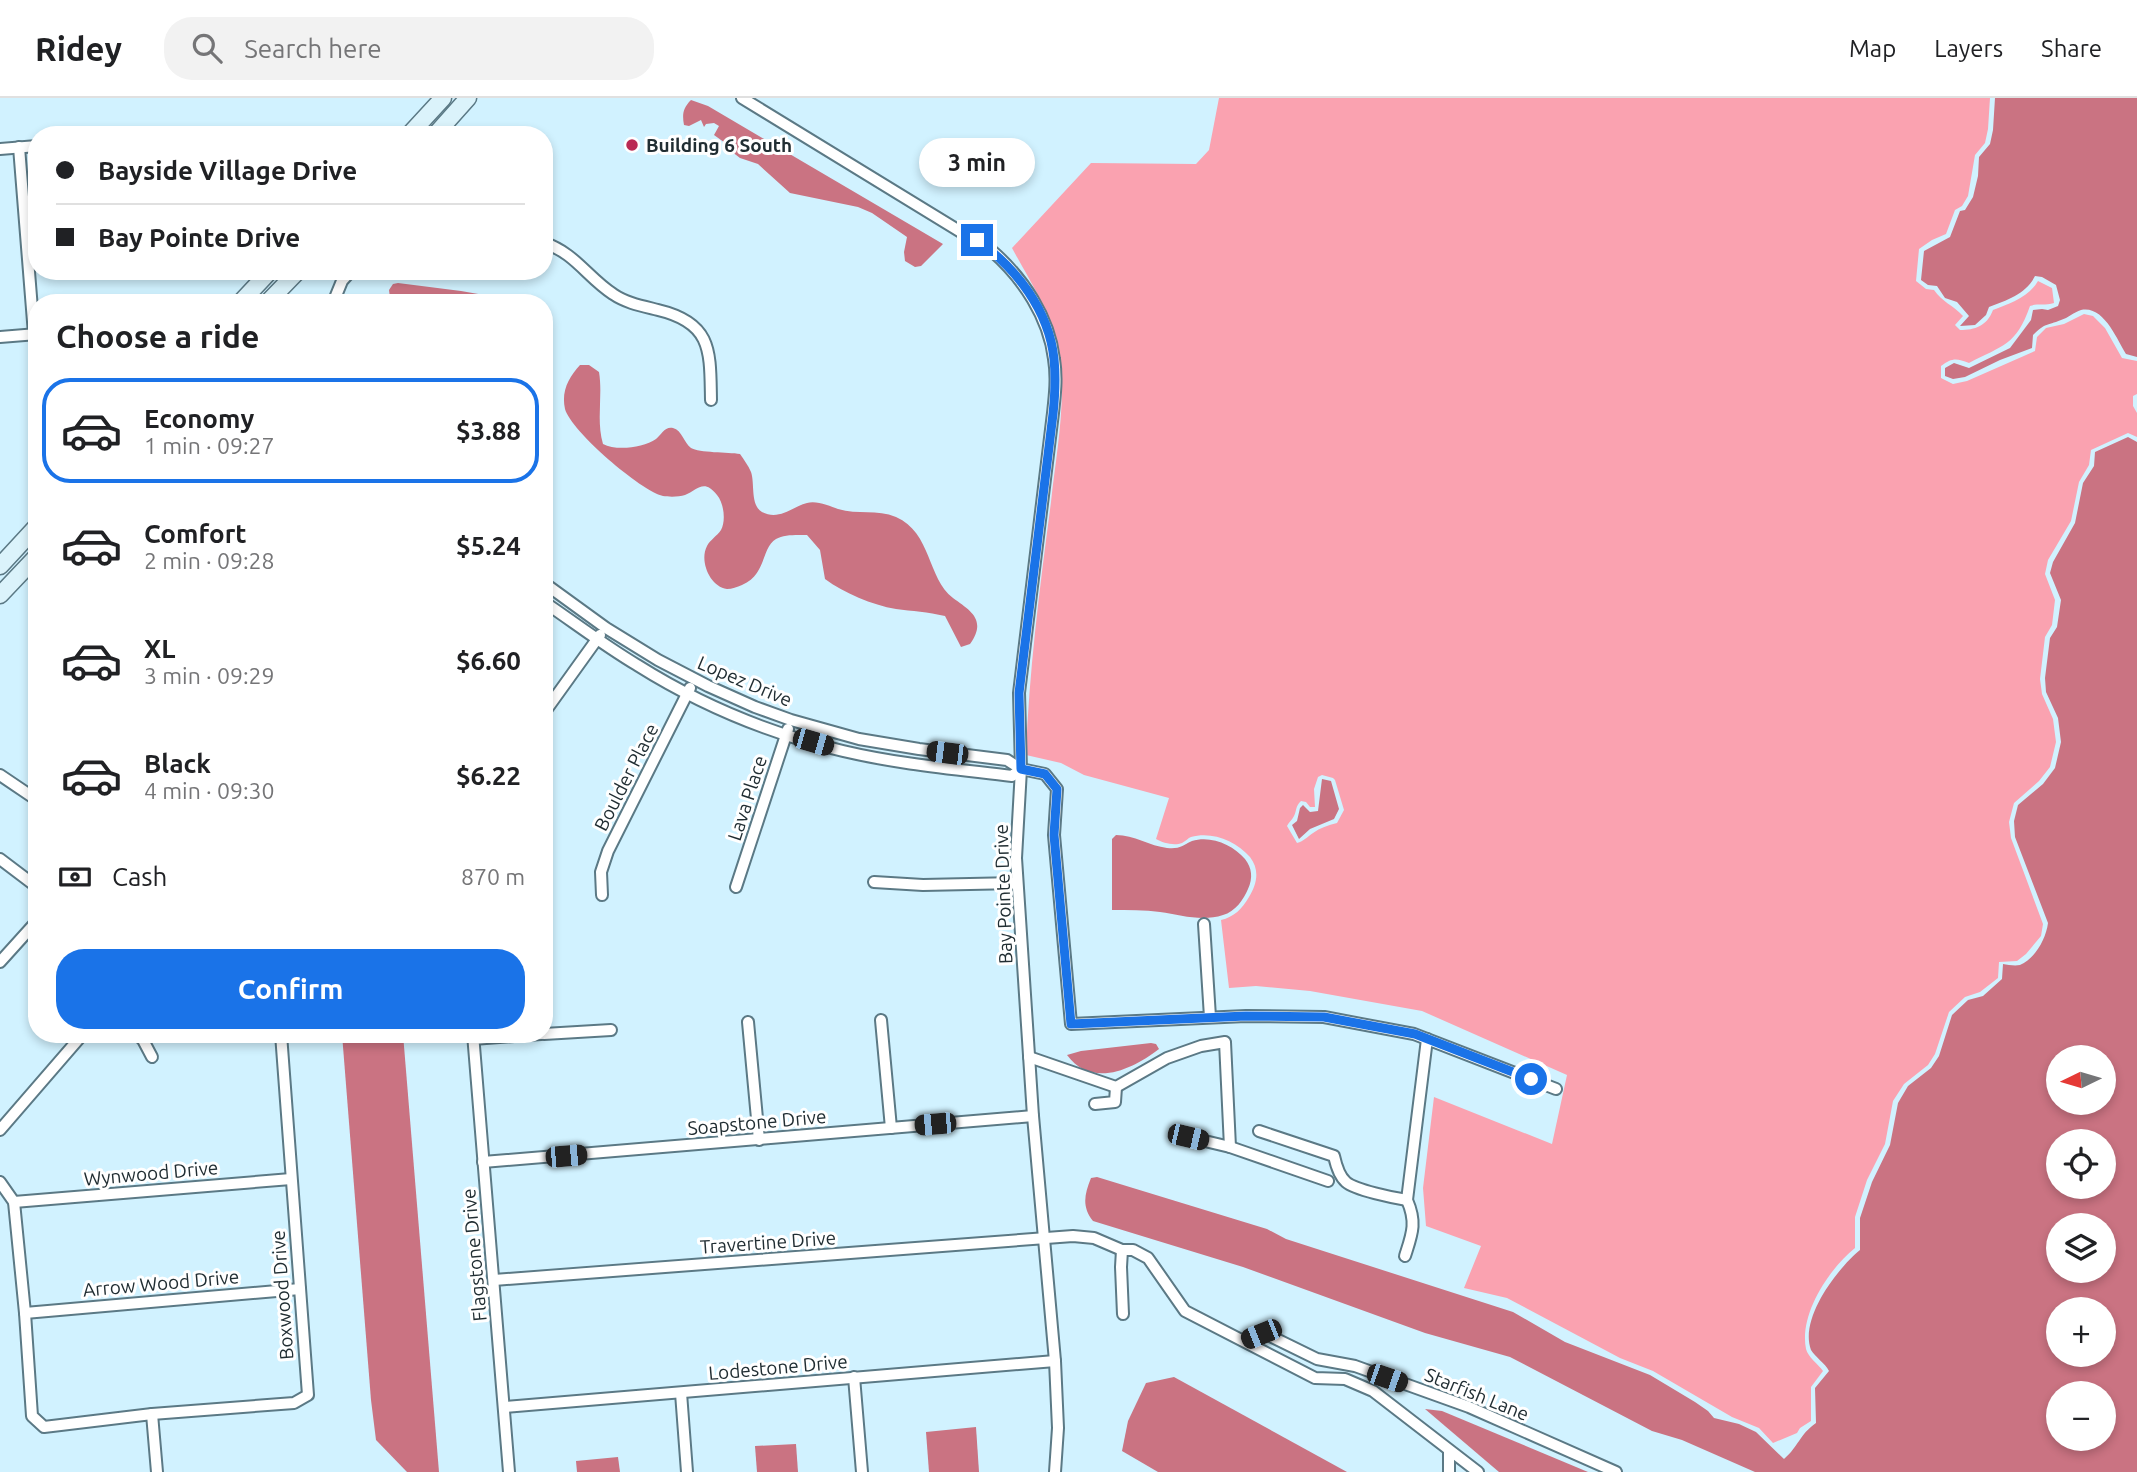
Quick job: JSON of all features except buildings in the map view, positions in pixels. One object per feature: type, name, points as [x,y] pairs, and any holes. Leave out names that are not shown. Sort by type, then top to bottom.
[{"type":"main road","points":[[417,126],[443,98]]},
{"type":"main road","points":[[442,126],[462,100]]},
{"type":"main road","points":[[248,294],[262,280]]},
{"type":"main road","points":[[276,294],[289,280]]},
{"type":"main road","points":[[0,566],[28,536]]},
{"type":"main road","points":[[0,595],[28,565]]},
{"type":"street","name":"Bay Pointe Drive","points":[[742,98],[992,251],[1015,273],[1042,316],[1054,356],[1055,386],[1019,693],[1021,769],[1016,833],[1033,1116],[1055,1361],[1058,1428],[1055,1472]]},
{"type":"street","points":[[0,149],[28,146]]},
{"type":"street","points":[[19,147],[28,252]]},
{"type":"street","points":[[553,247],[569,255],[618,298],[676,315],[696,327],[710,356],[711,400]]},
{"type":"street","points":[[0,337],[28,335]]},
{"type":"street","name":"Lopez Drive","points":[[553,590],[606,628],[658,660],[695,680],[791,720],[884,744],[1007,760],[1021,769],[1012,776],[902,762],[841,750],[786,734],[736,716],[688,694],[638,666],[553,608]]},
{"type":"street","points":[[553,701],[606,628]]},
{"type":"street","name":"Boulder Place","points":[[603,895],[601,872],[608,851],[695,680]]},
{"type":"street","name":"Lava Place","points":[[736,887],[791,720]]},
{"type":"street","points":[[1021,769],[1045,774],[1057,789],[1054,835],[1071,1024],[1246,1016],[1324,1017],[1415,1034],[1556,1089]]},
{"type":"street","points":[[0,775],[28,794]]},
{"type":"street","points":[[0,859],[28,880]]},
{"type":"street","points":[[874,882],[923,885],[1017,883]]},
{"type":"street","points":[[1204,924],[1210,1017]]},
{"type":"street","points":[[0,962],[28,931]]},
{"type":"street","points":[[881,1020],[891,1128]]},
{"type":"street","points":[[748,1022],[759,1140]]},
{"type":"street","points":[[553,1033],[611,1030]]},
{"type":"street","points":[[1405,1256],[1413,1230],[1413,1214],[1407,1200],[1427,1039]]},
{"type":"street","points":[[1030,1057],[1116,1087],[1167,1058],[1201,1046],[1225,1042],[1230,1147]]},
{"type":"street","points":[[0,1130],[75,1043]]},
{"type":"street","points":[[145,1043],[152,1057]]},
{"type":"street","name":"Boxwood Drive","points":[[152,1414],[294,1404],[307,1395],[282,1043]]},
{"type":"street","name":"Flagstone Drive","points":[[474,1043],[509,1472]]},
{"type":"street","points":[[1095,1104],[1115,1102],[1116,1087]]},
{"type":"street","name":"Soapstone Drive","points":[[483,1162],[1033,1116]]},
{"type":"street","points":[[1259,1130],[1334,1156],[1340,1176],[1347,1184],[1407,1200]]},
{"type":"street","points":[[1188,1137],[1230,1147],[1328,1181]]},
{"type":"street","name":"Wynwood Drive","points":[[14,1202],[291,1179]]},
{"type":"street","points":[[0,1182],[14,1202],[32,1416],[44,1427],[152,1414],[157,1472]]},
{"type":"street","name":"Travertine Drive","points":[[494,1280],[1073,1236],[1094,1238],[1122,1250],[1133,1250],[1148,1258],[1185,1311],[1315,1378],[1345,1379],[1373,1391],[1478,1472]]},
{"type":"street","points":[[1122,1250],[1123,1314]]},
{"type":"street","name":"Arrow Wood Drive","points":[[25,1313],[300,1289]]},
{"type":"street","name":"Starfish Lane","points":[[1244,1340],[1261,1334],[1270,1336],[1317,1359],[1355,1366],[1469,1407],[1616,1472]]},
{"type":"street","name":"Lodestone Drive","points":[[504,1407],[1055,1361]]},
{"type":"street","points":[[854,1377],[862,1472]]},
{"type":"street","points":[[681,1393],[687,1472]]},
{"type":"street","points":[[1449,1451],[1449,1472]]},
{"type":"shaded area","points":[[1219,98],[1990,98],[1985,143],[1975,155],[1968,196],[1962,206],[1955,210],[1946,234],[1919,249],[1916,281],[1926,289],[1934,290],[1963,316],[1955,325],[1960,330],[1980,326],[1993,310],[2024,296],[2038,281],[2052,288],[2054,303],[2030,306],[2019,329],[2007,343],[1969,363],[1948,361],[1941,366],[1941,378],[1953,384],[1967,381],[2035,351],[2037,337],[2046,328],[2064,324],[2084,314],[2093,316],[2105,328],[2122,358],[2137,361],[2137,394],[2133,396],[2133,406],[2137,413],[2137,437],[2128,433],[2091,450],[2089,465],[2079,482],[2071,521],[2048,560],[2045,574],[2055,600],[2052,625],[2045,637],[2040,679],[2042,694],[2053,719],[2056,742],[2050,767],[2039,781],[2014,803],[2009,822],[2011,838],[2043,924],[2041,936],[2017,961],[1999,962],[1998,978],[1980,992],[1965,997],[1949,1012],[1935,1054],[1928,1065],[1904,1084],[1893,1101],[1885,1144],[1867,1180],[1855,1217],[1855,1248],[1826,1280],[1807,1321],[1806,1349],[1823,1371],[1811,1387],[1811,1421],[1797,1433],[1773,1443],[1759,1428],[1732,1417],[1653,1371],[1620,1358],[1507,1298],[1464,1288],[1481,1246],[1426,1226],[1423,1188],[1434,1097],[1552,1144],[1567,1075],[1422,1011],[1310,991],[1256,986],[1229,988],[1221,920],[1237,912],[1252,892],[1256,872],[1250,857],[1231,842],[1215,836],[1199,835],[1176,844],[1156,839],[1169,798],[1084,775],[1061,763],[1026,755],[1032,660],[1058,446],[1062,390],[1059,354],[1052,326],[1012,248],[1091,163],[1196,164],[1209,150]],"holes":[[[1322,775],[1333,778],[1344,810],[1337,823],[1321,828],[1297,843],[1287,826],[1298,805],[1301,801],[1315,807],[1314,789],[1318,777]]]},
{"type":"shaded area","points":[[1995,98],[2137,98],[2137,357],[2126,354],[2103,318],[2089,310],[2081,310],[2040,328],[2033,335],[2032,348],[1965,377],[1953,379],[1945,376],[1945,368],[1954,363],[1969,368],[2010,348],[2031,320],[2033,310],[2048,310],[2058,306],[2060,300],[2056,285],[2035,276],[2021,292],[1989,307],[1986,315],[1975,325],[1960,326],[1969,316],[1957,302],[1945,298],[1937,286],[1928,285],[1921,280],[1924,251],[1950,237],[1960,211],[1965,210],[1973,197],[1979,157],[1990,144]]},
{"type":"shaded area","points":[[691,100],[708,106],[943,244],[921,266],[915,267],[905,261],[907,237],[872,213],[858,207],[790,193],[758,164],[740,158],[727,148],[728,145],[714,135],[719,126],[714,123],[704,127],[701,120],[689,126],[684,125],[684,111]]},
{"type":"shaded area","points":[[398,283],[478,294],[390,294],[393,284]]},
{"type":"shaded area","points":[[580,365],[589,365],[599,372],[603,444],[622,448],[637,446],[651,442],[665,430],[673,428],[679,431],[695,450],[740,454],[751,472],[754,499],[762,512],[780,514],[815,502],[845,511],[889,515],[908,524],[923,544],[945,589],[975,617],[977,629],[970,644],[961,647],[945,616],[877,605],[825,579],[820,550],[807,535],[776,539],[768,548],[756,574],[742,585],[727,589],[716,584],[705,566],[704,559],[707,546],[723,526],[719,498],[704,486],[677,496],[663,496],[653,492],[624,472],[593,445],[570,419],[565,409],[567,385]]},
{"type":"shaded area","points":[[2128,437],[2137,442],[2137,1472],[1755,1472],[1682,1440],[1652,1431],[1510,1357],[1425,1333],[1243,1267],[1093,1221],[1087,1211],[1086,1195],[1091,1178],[1097,1177],[1267,1229],[1286,1239],[1513,1312],[1565,1342],[1650,1375],[1695,1402],[1714,1418],[1739,1424],[1756,1432],[1784,1459],[1816,1423],[1815,1388],[1829,1371],[1811,1350],[1810,1323],[1832,1281],[1860,1250],[1860,1218],[1872,1182],[1890,1145],[1898,1103],[1908,1086],[1931,1068],[1939,1056],[1952,1015],[1968,1000],[1983,996],[2002,979],[2003,964],[2020,965],[2031,958],[2045,935],[2048,923],[2015,837],[2014,821],[2018,805],[2043,784],[2055,768],[2061,742],[2058,718],[2046,692],[2045,678],[2050,638],[2057,627],[2061,600],[2050,573],[2053,562],[2075,523],[2083,483],[2094,466],[2095,452]]},
{"type":"shaded area","points":[[1322,779],[1331,781],[1339,809],[1334,819],[1310,829],[1299,839],[1292,825],[1297,821],[1303,805],[1310,812],[1318,811]]},
{"type":"shaded area","points":[[1116,835],[1167,848],[1178,848],[1199,839],[1221,842],[1234,849],[1247,862],[1251,877],[1248,889],[1235,908],[1215,917],[1112,910],[1112,839]]},
{"type":"shaded area","points":[[343,1043],[404,1043],[439,1472],[407,1472],[376,1440]]},
{"type":"shaded area","points":[[1156,1044],[1159,1049],[1125,1069],[1113,1072],[1088,1071],[1067,1055],[1081,1051]]},
{"type":"shaded area","points":[[1174,1377],[1347,1472],[1158,1472],[1122,1451],[1128,1421],[1146,1383]]},
{"type":"shaded area","points":[[1425,1409],[1442,1411],[1588,1472],[1499,1472]]},
{"type":"shaded area","points":[[976,1427],[979,1472],[929,1472],[926,1432]]},
{"type":"shaded area","points":[[796,1444],[798,1472],[757,1472],[755,1446]]},
{"type":"shaded area","points":[[618,1457],[620,1472],[577,1472],[576,1461]]},
{"type":"place","name":"Building 6 South","points":[[632,145]]},
{"type":"route","points":[[977,240],[1007,264],[1022,282],[1042,316],[1054,356],[1053,414],[1019,693],[1019,732],[1021,769],[1045,774],[1057,789],[1054,835],[1071,1024],[1246,1016],[1324,1017],[1415,1034],[1531,1079]]}]
